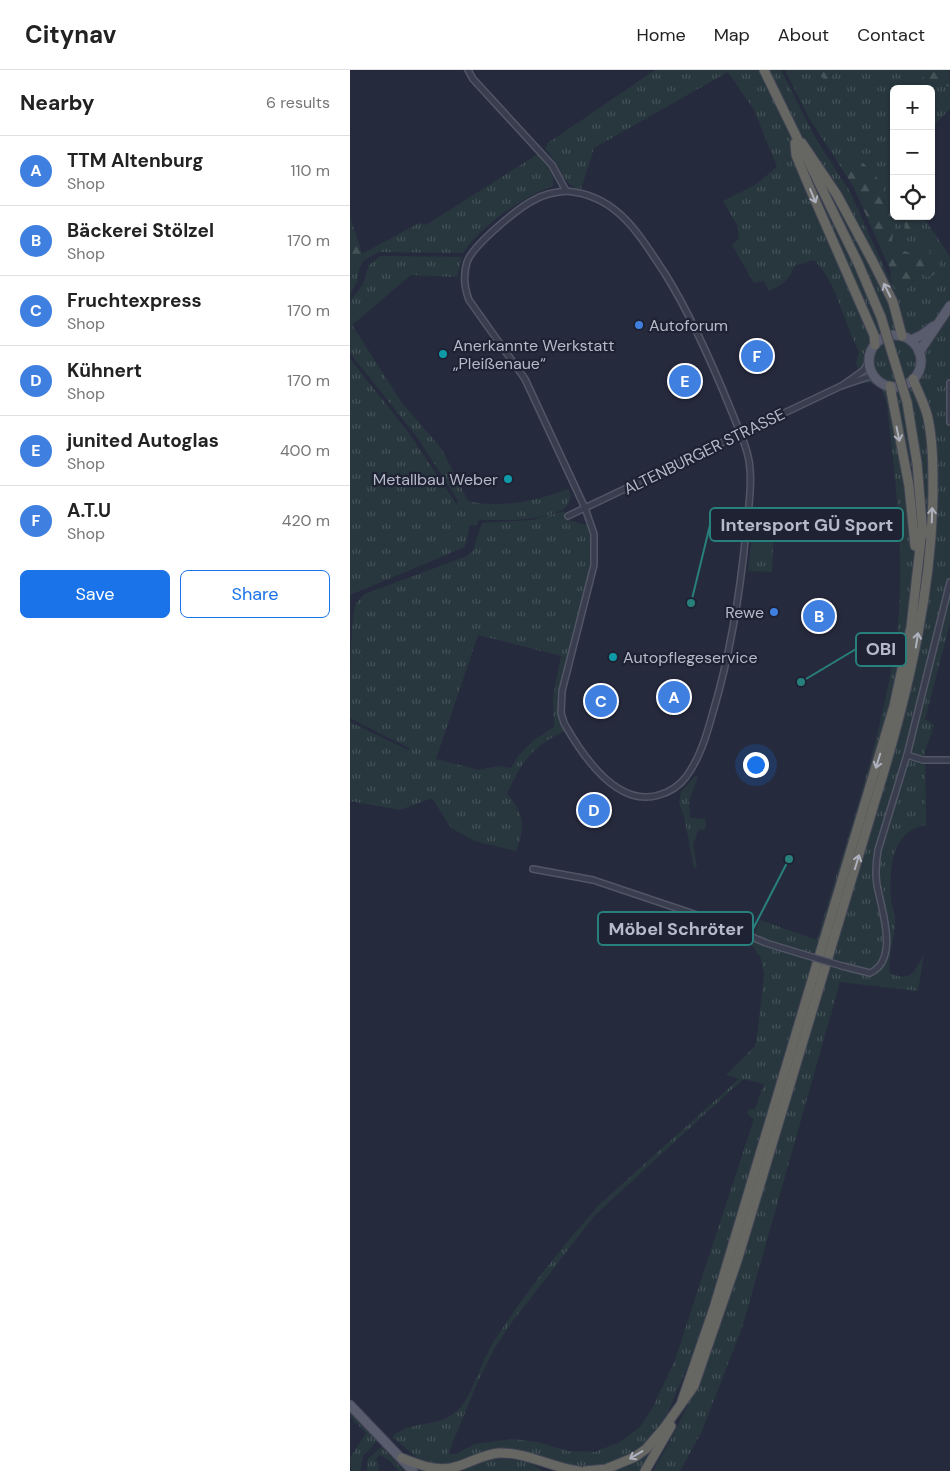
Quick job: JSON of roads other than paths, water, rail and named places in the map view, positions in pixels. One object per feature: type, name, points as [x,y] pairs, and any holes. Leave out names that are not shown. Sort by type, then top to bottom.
[{"type":"highway","points":[[764,70],[793,133],[858,263],[881,317],[907,402],[917,464],[924,541],[923,598]]},
{"type":"highway","points":[[793,133],[810,152],[844,208],[893,302],[906,338]]},
{"type":"highway","points":[[793,133],[796,155],[874,335],[875,345]]},
{"type":"highway","points":[[645,1471],[694,1386],[717,1324],[910,678],[926,587],[932,532],[932,463],[928,418],[913,380]]},
{"type":"highway","points":[[890,386],[909,486],[918,559]]},
{"type":"highway","points":[[585,1471],[606,1469],[635,1457],[664,1428],[681,1407],[721,1284],[894,706],[911,627],[922,530]]},
{"type":"highway","points":[[402,1458],[423,1466],[452,1470],[467,1462],[500,1453],[579,1471]]},
{"type":"highway","points":[[535,1460],[548,1471]]},
{"type":"main road","points":[[919,352],[950,306]]},
{"type":"main road","points":[[906,338],[919,352],[921,364],[913,380],[904,385],[890,386],[875,377],[870,362],[875,345],[890,336],[906,338],[922,335],[940,321]]},
{"type":"main road","points":[[350,1405],[413,1471]]},
{"type":"street","points":[[468,70],[473,79],[552,165],[566,190]]},
{"type":"street","points":[[566,190],[579,192],[607,202],[640,236],[671,283],[708,354],[740,433],[750,475],[740,599],[711,720],[693,768],[676,788],[657,796],[631,795],[610,783],[569,732],[561,713],[562,691],[594,564],[594,534],[585,508],[525,380],[469,300],[464,274],[468,260],[477,245],[535,199],[566,190]]},
{"type":"street","name":"ALTENBURGER STRASSE","points":[[841,386],[864,370],[870,362]]},
{"type":"street","name":"ALTENBURGER STRASSE","points":[[568,516],[841,386],[868,377],[875,377]]},
{"type":"street","points":[[950,383],[950,422]]},
{"type":"street","points":[[533,869],[593,880],[712,920],[766,943],[842,966],[870,973],[876,971],[882,962],[886,944],[886,921],[877,886],[876,864],[907,755],[950,582]]},
{"type":"street","points":[[907,755],[922,760],[950,760]]},
{"type":"place","name":"Autoforum","points":[[639,325]]},
{"type":"place","name":"Anerkannte Werkstatt „Pleißenaue“","points":[[443,354]]},
{"type":"place","name":"A.T.U","points":[[757,356]]},
{"type":"place","name":"junited Autoglas","points":[[685,381]]},
{"type":"place","name":"Metallbau Weber","points":[[508,479]]},
{"type":"place","name":"Intersport GÜ Sport","points":[[691,603]]},
{"type":"place","name":"Rewe","points":[[774,612]]},
{"type":"place","name":"Bäckerei Stölzel","points":[[819,616]]},
{"type":"place","name":"Autopflegeservice","points":[[613,657]]},
{"type":"place","name":"OBI","points":[[801,682]]},
{"type":"place","name":"TTM Altenburg","points":[[674,697]]},
{"type":"place","name":"Fruchtexpress","points":[[601,701]]},
{"type":"place","name":"Kühnert","points":[[594,810]]},
{"type":"place","name":"Möbel Schröter","points":[[789,859]]}]
